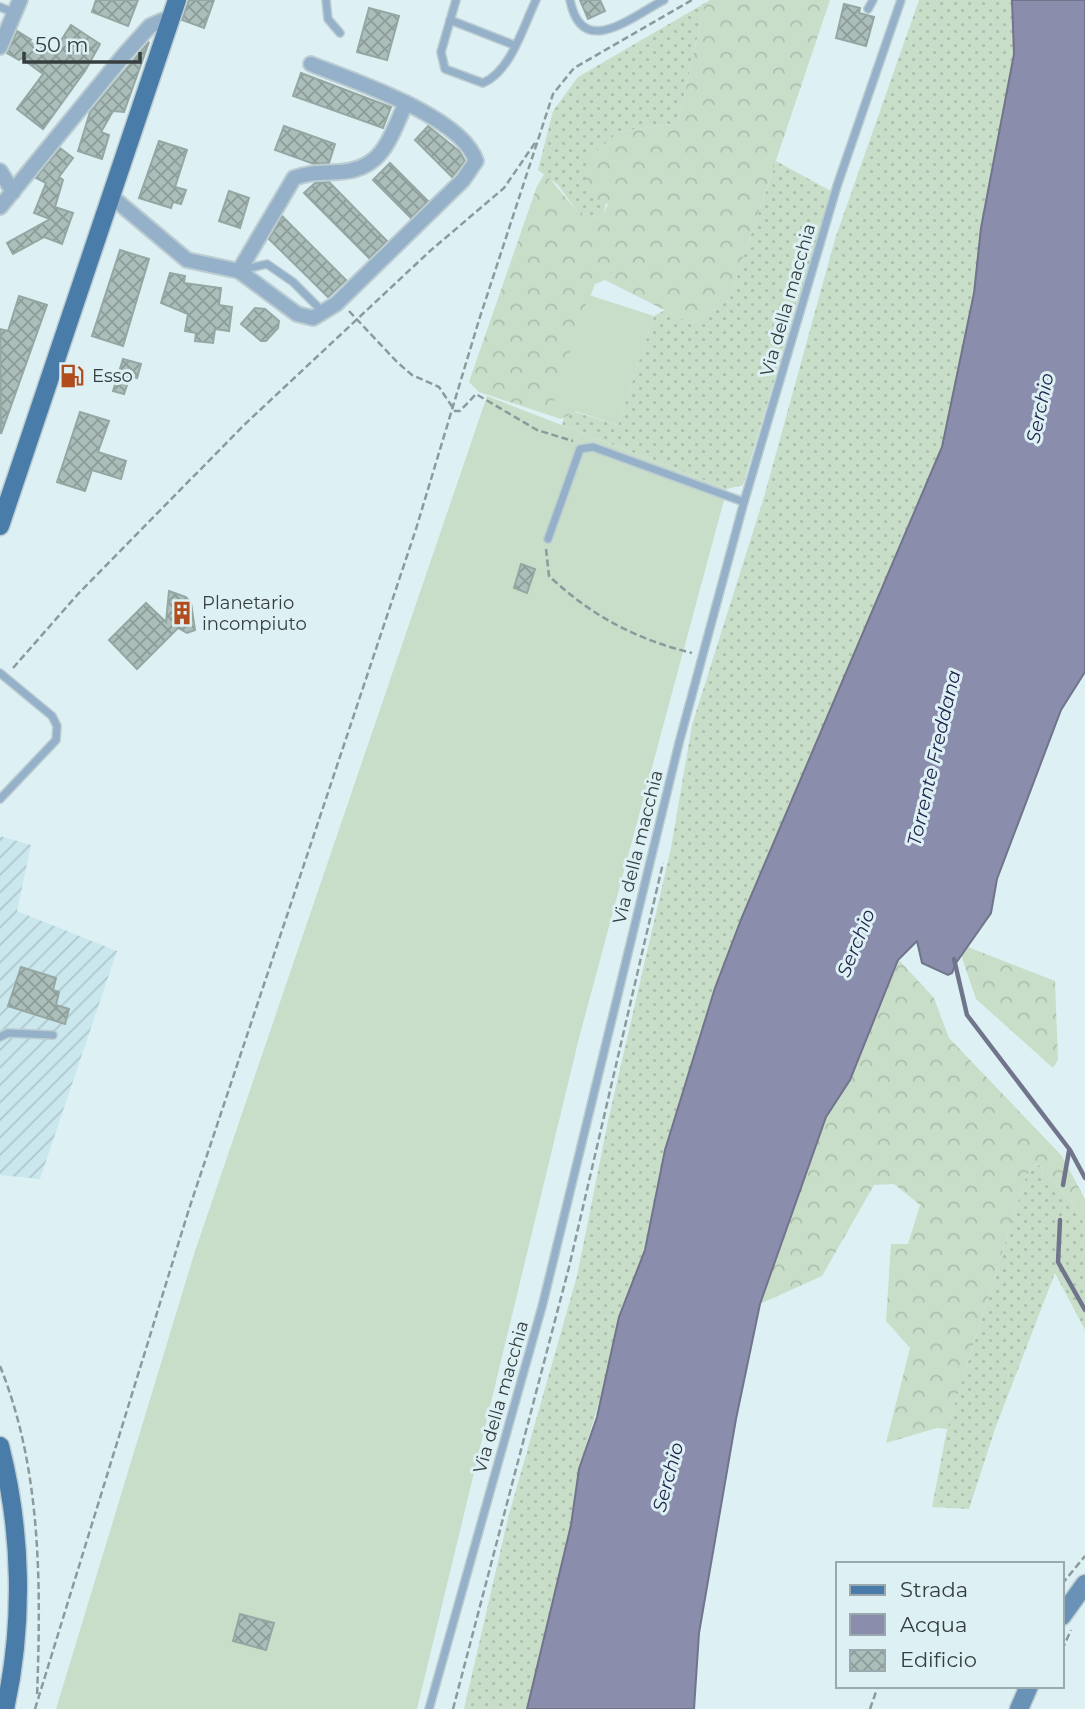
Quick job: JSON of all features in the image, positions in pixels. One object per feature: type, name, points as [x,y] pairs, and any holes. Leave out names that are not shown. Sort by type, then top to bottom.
[{"type":"main road","points":[[0,526],[175,8]]},
{"type":"main road","points":[[0,1446],[10,1497],[17,1578],[15,1648],[5,1709]]},
{"type":"main road","points":[[1064,1613],[1085,1584]]},
{"type":"main road","points":[[1019,1709],[1028,1688]]},
{"type":"street","points":[[0,47],[17,7]]},
{"type":"street","points":[[0,207],[150,26],[175,8]]},
{"type":"street","points":[[112,197],[187,260],[239,271],[297,314],[313,318],[330,308],[463,180],[476,161],[459,137],[421,109],[311,64]]},
{"type":"street","points":[[239,271],[294,178],[309,172],[358,170],[372,164],[384,148],[407,103]]},
{"type":"street","points":[[0,172],[13,192]]},
{"type":"lane","points":[[326,0],[328,19],[340,33]]},
{"type":"lane","points":[[456,0],[441,52],[445,69],[483,83],[495,78],[536,0]]},
{"type":"lane","points":[[570,0],[574,16],[583,29],[597,33],[617,26],[664,0]]},
{"type":"lane","points":[[868,9],[873,0]]},
{"type":"lane","name":"Via della macchia","points":[[429,1709],[543,1303],[679,743],[744,502],[837,186],[901,0]]},
{"type":"lane","points":[[0,7],[17,7]]},
{"type":"lane","points":[[450,20],[514,45]]},
{"type":"lane","points":[[239,271],[267,264],[330,308]]},
{"type":"lane","points":[[548,538],[580,449],[593,447],[744,502]]},
{"type":"lane","points":[[0,799],[56,740],[57,726],[52,716],[3,675]]},
{"type":"lane","points":[[0,1037],[8,1033],[53,1035]]},
{"type":"path","points":[[35,1709],[189,1209],[303,873],[553,93],[574,68],[692,0]]},
{"type":"path","points":[[3,675],[78,594],[244,425],[504,188],[539,137]]},
{"type":"path","points":[[330,308],[358,319],[412,375],[439,387],[452,409],[460,411],[476,394],[537,430],[593,447]]},
{"type":"path","points":[[548,538],[549,576],[567,593],[589,606],[607,622],[652,642],[683,651]]},
{"type":"path","points":[[453,1709],[569,1268],[644,954]]},
{"type":"path","points":[[1064,1582],[1085,1556]]},
{"type":"path","points":[[870,1709],[877,1688]]},
{"type":"shaded area","points":[[0,836],[31,845],[17,911],[117,951],[40,1179],[0,1175]]},
{"type":"green space","points":[[710,0],[830,0],[729,300],[692,324],[605,280],[595,284],[590,297],[584,387],[575,412],[561,419],[479,392],[469,382],[537,186],[545,173],[577,211],[597,217],[604,213],[608,204],[598,202],[585,187],[589,158],[618,132],[678,123],[705,3]]},
{"type":"green space","points":[[919,0],[1012,0],[1014,54],[981,228],[974,293],[942,447],[742,917],[715,988],[665,1150],[645,1249],[579,1469],[571,1525],[527,1709],[464,1709],[508,1518],[577,1276],[608,1121],[671,848],[692,725],[764,497],[835,239]]},
{"type":"green space","points":[[705,3],[678,123],[618,132],[604,213],[597,217],[577,211],[558,185],[538,170],[553,111],[578,77]]},
{"type":"green space","points":[[776,161],[831,191],[743,485],[727,489],[562,425],[564,417],[575,412],[618,425],[654,316],[665,310],[692,324],[729,300]]},
{"type":"green space","points":[[589,295],[654,316],[618,425],[553,404]]},
{"type":"green space","points":[[487,396],[727,489],[579,1038],[417,1709],[56,1709],[195,1251]]},
{"type":"green space","points":[[968,947],[1055,981],[1058,1060],[1053,1068],[976,999],[961,955]]},
{"type":"green space","points":[[898,959],[934,998],[949,1038],[1062,1156],[1085,1199],[1085,1225],[1070,1200],[1037,1163],[1026,1176],[947,1429],[937,1428],[886,1443],[910,1348],[886,1321],[891,1244],[908,1244],[920,1205],[894,1184],[874,1185],[822,1276],[760,1304],[811,1152],[826,1117],[850,1080]]},
{"type":"green space","points":[[1037,1163],[1070,1200],[1085,1225],[1085,1330],[1055,1273],[995,1429],[969,1509],[932,1507],[947,1429],[1026,1176]]},
{"type":"water","name":"Serchio","points":[[1012,0],[1085,0],[1085,672],[1061,710],[997,879],[991,913],[952,973],[948,975],[922,963],[917,941],[898,960],[850,1080],[826,1117],[760,1304],[736,1419],[699,1633],[694,1709],[527,1709],[571,1525],[579,1469],[597,1417],[619,1317],[645,1250],[665,1150],[715,988],[742,917],[942,447],[974,293],[981,228],[1014,54]]},
{"type":"building","points":[[96,0],[138,0],[128,26],[92,12]]},
{"type":"building","points":[[189,0],[214,0],[204,28],[182,20]]},
{"type":"building","points":[[580,0],[600,0],[605,11],[588,19]]},
{"type":"building","points":[[844,4],[860,8],[859,13],[874,17],[866,46],[836,38]]},
{"type":"building","points":[[369,8],[399,16],[387,60],[357,52]]},
{"type":"building","points":[[71,25],[100,44],[85,71],[43,129],[17,109],[43,74],[21,58],[19,60],[7,53],[17,31],[53,53]]},
{"type":"building","points":[[149,42],[124,112],[113,111],[101,132],[109,135],[102,159],[78,151],[90,112]]},
{"type":"building","points":[[301,73],[391,107],[383,128],[293,96]]},
{"type":"building","points":[[284,126],[335,144],[329,163],[314,164],[275,150]]},
{"type":"building","points":[[428,126],[459,151],[465,161],[452,177],[415,140]]},
{"type":"building","points":[[159,141],[187,150],[175,187],[186,190],[181,204],[173,202],[171,208],[139,198]]},
{"type":"building","points":[[60,148],[73,158],[59,177],[63,180],[55,207],[73,213],[62,244],[44,237],[13,254],[7,243],[50,219],[34,213],[46,183],[36,178]]},
{"type":"building","points":[[390,163],[428,201],[411,218],[373,180]]},
{"type":"building","points":[[329,182],[387,241],[369,258],[304,193],[315,183]]},
{"type":"building","points":[[229,191],[249,198],[240,228],[219,221]]},
{"type":"building","points":[[282,216],[346,280],[328,297],[269,239]]},
{"type":"building","points":[[120,250],[149,259],[123,346],[92,336]]},
{"type":"building","points":[[170,273],[185,276],[184,283],[221,288],[219,305],[232,307],[229,331],[215,329],[213,343],[195,341],[196,333],[185,331],[188,314],[161,303]]},
{"type":"building","points":[[19,296],[47,305],[1,434],[0,329],[8,331]]},
{"type":"building","points":[[255,308],[265,309],[279,321],[278,328],[266,341],[261,341],[241,324]]},
{"type":"building","points":[[123,359],[141,364],[137,378],[130,376],[124,394],[113,391]]},
{"type":"building","points":[[80,412],[109,421],[98,452],[126,461],[121,479],[92,470],[85,491],[57,482]]},
{"type":"building","points":[[521,564],[535,569],[527,593],[514,588]]},
{"type":"building","points":[[169,591],[186,597],[191,603],[195,630],[187,633],[178,628],[137,669],[109,640],[146,603],[166,622]]},
{"type":"building","points":[[21,967],[56,978],[53,990],[59,992],[56,1005],[69,1009],[65,1024],[8,1006]]},
{"type":"building","points":[[240,1614],[274,1623],[266,1650],[233,1641]]},
{"type":"waterway","name":"Torrente Freddana","points":[[954,959],[967,1015],[1070,1150],[1085,1178]]},
{"type":"waterway","points":[[1063,1185],[1069,1151]]},
{"type":"waterway","points":[[1060,1220],[1058,1262],[1085,1310]]},
{"type":"place","name":"Esso","points":[[72,376]]},
{"type":"place","name":"Planetario incompiuto","points":[[182,613]]}]
